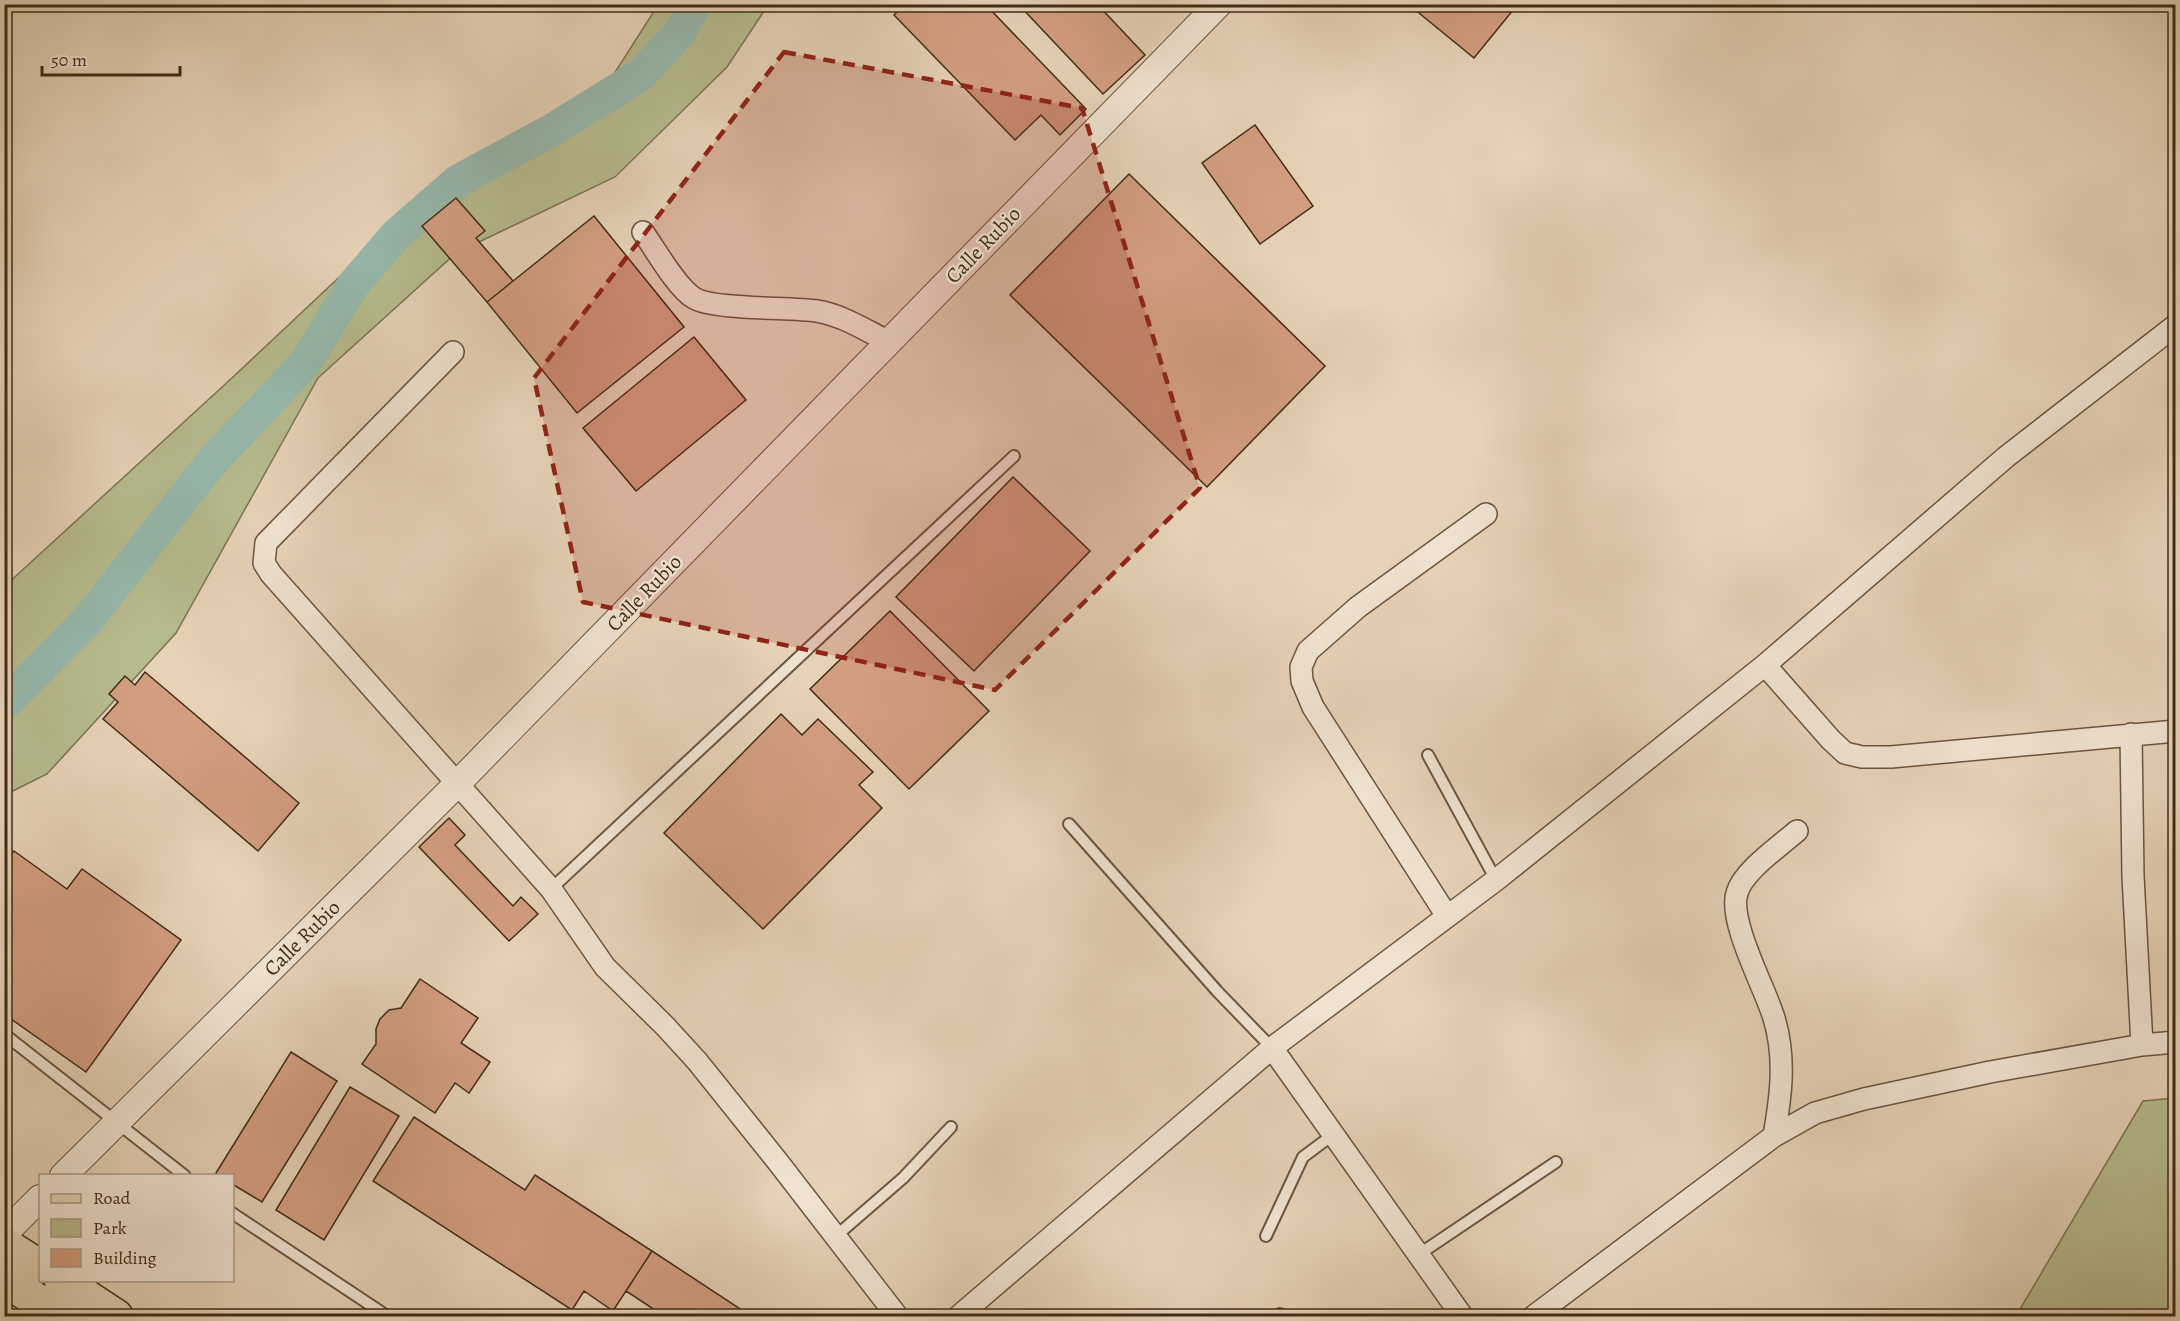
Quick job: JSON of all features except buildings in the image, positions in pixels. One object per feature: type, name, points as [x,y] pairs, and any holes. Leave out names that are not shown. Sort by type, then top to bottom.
[{"type":"main road","points":[[4,1244],[39,1266]]},
{"type":"main road","points":[[4,1280],[63,1317]]},
{"type":"main road","points":[[63,1282],[116,1317]]},
{"type":"street","name":"Calle Rubio","points":[[65,1174],[457,784],[1219,4]]},
{"type":"street","points":[[643,232],[683,288],[694,298],[712,303],[820,311],[850,322],[889,342]]},
{"type":"street","points":[[959,1317],[1272,1048],[1496,880],[1766,666],[2006,457],[2175,325]]},
{"type":"street","points":[[453,352],[266,543],[263,554],[264,563],[271,574],[550,889],[605,967],[697,1061],[897,1317]]},
{"type":"street","points":[[1447,916],[1313,708],[1302,681],[1301,667],[1308,651],[1359,607],[1486,514]]},
{"type":"street","points":[[1766,666],[1831,740],[1845,753],[1862,757],[1891,757],[2175,731]]},
{"type":"street","points":[[2131,734],[2133,876],[2142,1045]]},
{"type":"street","points":[[1774,1136],[1780,1101],[1782,1066],[1774,1020],[1757,979],[1734,905],[1737,890],[1748,875],[1797,831]]},
{"type":"street","points":[[1546,1314],[1774,1136],[1815,1113],[1864,1099],[1990,1072],[2142,1045],[2175,1042]]},
{"type":"street","points":[[1272,1048],[1462,1317]]},
{"type":"street","points":[[4,1234],[39,1199]]},
{"type":"lane","points":[[550,889],[1014,456]]},
{"type":"lane","points":[[1428,754],[1496,880]]},
{"type":"lane","points":[[1069,824],[1217,991],[1272,1048]]},
{"type":"lane","points":[[4,1034],[182,1174]]},
{"type":"lane","points":[[836,1236],[903,1178],[951,1127]]},
{"type":"lane","points":[[1266,1236],[1303,1157],[1334,1134]]},
{"type":"lane","points":[[1418,1255],[1556,1162]]},
{"type":"lane","points":[[234,1214],[387,1317]]},
{"type":"highlighted area","points":[[784,52],[1082,108],[1200,488],[995,690],[583,602],[534,378]]},
{"type":"green space","points":[[658,5],[768,5],[727,67],[615,177],[456,253],[318,378],[176,633],[47,774],[5,795],[5,586],[431,191],[614,74]]},
{"type":"green space","points":[[2175,1098],[2175,1316],[2016,1316],[2143,1101]]},
{"type":"waterway","points":[[4,704],[86,622],[211,463],[306,362],[353,285],[397,234],[458,181],[552,130],[641,75],[680,32],[695,4]]}]
